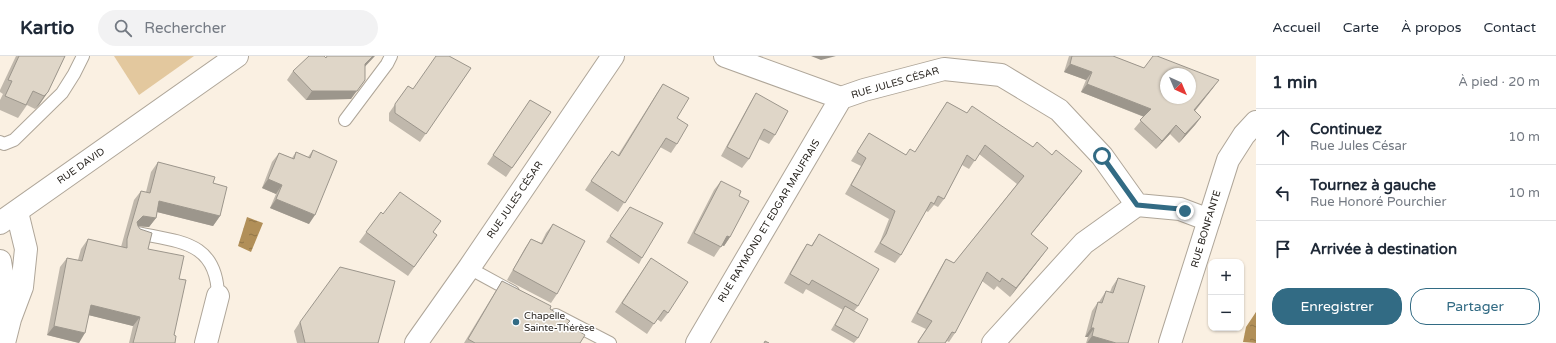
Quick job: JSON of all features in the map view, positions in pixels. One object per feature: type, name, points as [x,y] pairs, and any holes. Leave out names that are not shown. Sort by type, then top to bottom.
[{"type":"street","name":"RUE DAVID","points":[[4,343],[10,319],[22,286],[26,249],[8,218],[237,56]]},
{"type":"street","name":"RUE JULES CÉSAR","points":[[416,343],[469,268],[613,56]]},
{"type":"street","name":"RUE JULES CÉSAR","points":[[725,56],[841,98],[864,90],[944,69],[1001,75],[1059,110],[1102,156],[1137,205]]},
{"type":"street","name":"RUE RAYMOND ET EDGAR MAUFRAIS","points":[[697,343],[841,98]]},
{"type":"street","name":"RUE BONFANTE","points":[[1170,343],[1228,160],[1244,135],[1256,122]]},
{"type":"street","points":[[993,343],[1084,243],[1137,205],[1180,209],[1209,220]]},
{"type":"street","name":"RUE DAVID","points":[[0,261],[1,281],[10,319]]},
{"type":"street","points":[[206,343],[218,296]]},
{"type":"lane","points":[[0,142],[4,144],[14,140],[62,93],[83,56]]},
{"type":"lane","points":[[344,120],[387,64],[391,56]]},
{"type":"lane","points":[[138,233],[174,241],[199,249],[210,261],[216,272],[218,296]]},
{"type":"lane","points":[[469,268],[523,297]]},
{"type":"lane","points":[[543,308],[610,343]]},
{"type":"shaded area","points":[[114,56],[194,56],[139,95]]},
{"type":"water","points":[[247,217],[263,223],[251,252],[238,246]]},
{"type":"water","points":[[1256,312],[1256,343],[1243,342],[1246,327]]},
{"type":"building","points":[[19,56],[65,56],[48,92],[44,96],[33,91],[26,105],[5,96],[12,81],[8,80]]},
{"type":"building","points":[[309,56],[324,56],[326,58],[327,56],[373,56],[365,64],[365,80],[357,91],[312,91],[293,71]]},
{"type":"building","points":[[436,56],[449,56],[471,68],[426,134],[395,113],[395,104],[408,86],[413,89]]},
{"type":"building","points":[[1072,56],[1113,56],[1144,68],[1153,56],[1157,56],[1188,68],[1160,68],[1160,104],[1196,104],[1196,71],[1219,80],[1194,110],[1201,117],[1185,134],[1176,125],[1162,141],[1140,120],[1151,109],[1087,84],[1092,72],[1070,64]]},
{"type":"building","points":[[663,84],[689,98],[677,118],[688,125],[677,144],[666,138],[625,203],[591,181],[612,151],[619,156]]},
{"type":"building","points":[[756,93],[788,111],[775,135],[764,129],[749,159],[727,147]]},
{"type":"building","points":[[530,100],[551,112],[512,168],[493,155]]},
{"type":"building","points":[[947,102],[967,113],[972,106],[1033,147],[1037,142],[1052,155],[1056,150],[1082,171],[1031,234],[1048,248],[1016,288],[1002,278],[1000,282],[987,272],[955,333],[952,332],[945,343],[920,343],[918,342],[932,321],[917,313],[946,259],[954,263],[1024,176],[985,145],[975,161],[967,155],[944,199],[938,196],[934,204],[931,202],[901,255],[880,243],[886,234],[895,211],[851,185],[866,158],[857,152],[869,133],[906,155],[910,149],[915,152]]},
{"type":"building","points":[[313,150],[337,161],[315,215],[276,199],[282,185],[268,179],[279,153],[294,159],[296,152],[310,158]]},
{"type":"building","points":[[158,162],[215,177],[213,183],[227,187],[220,216],[159,201],[156,218],[143,216],[137,222],[140,229],[152,233],[148,249],[184,256],[179,279],[186,280],[174,335],[176,336],[175,343],[133,343],[140,317],[91,305],[85,333],[54,326],[67,258],[82,261],[88,239],[127,248],[127,239],[141,191],[150,193]]},
{"type":"building","points":[[721,181],[741,191],[739,196],[749,201],[730,237],[727,236],[721,247],[694,233]]},
{"type":"building","points":[[400,192],[441,221],[433,232],[437,235],[414,267],[366,232],[381,212],[383,214]]},
{"type":"building","points":[[630,207],[663,223],[642,258],[610,236]]},
{"type":"building","points":[[553,224],[585,241],[557,294],[513,270],[531,239],[542,244]]},
{"type":"building","points":[[819,234],[879,269],[858,306],[812,280],[809,285],[790,274],[807,244],[812,246]]},
{"type":"building","points":[[651,258],[688,282],[668,313],[664,310],[654,324],[622,303]]},
{"type":"building","points":[[340,267],[395,281],[378,343],[305,343],[300,322]]},
{"type":"building","points":[[1118,278],[1145,286],[1128,343],[1116,343],[1092,336],[1094,328],[1091,328],[1098,302],[1102,303],[1106,291],[1113,293]]},
{"type":"building","name":"Chapelle Sainte-Thérèse","points":[[502,281],[551,306],[550,309],[570,321],[567,324],[585,335],[580,343],[475,343],[468,339]]},
{"type":"building","points":[[845,306],[868,319],[858,338],[835,325]]},
{"type":"place","name":"Chapelle Sainte-Thérèse","points":[[516,322]]},
{"type":"route","points":[[1102,156],[1137,205],[1180,209],[1185,211]]}]
